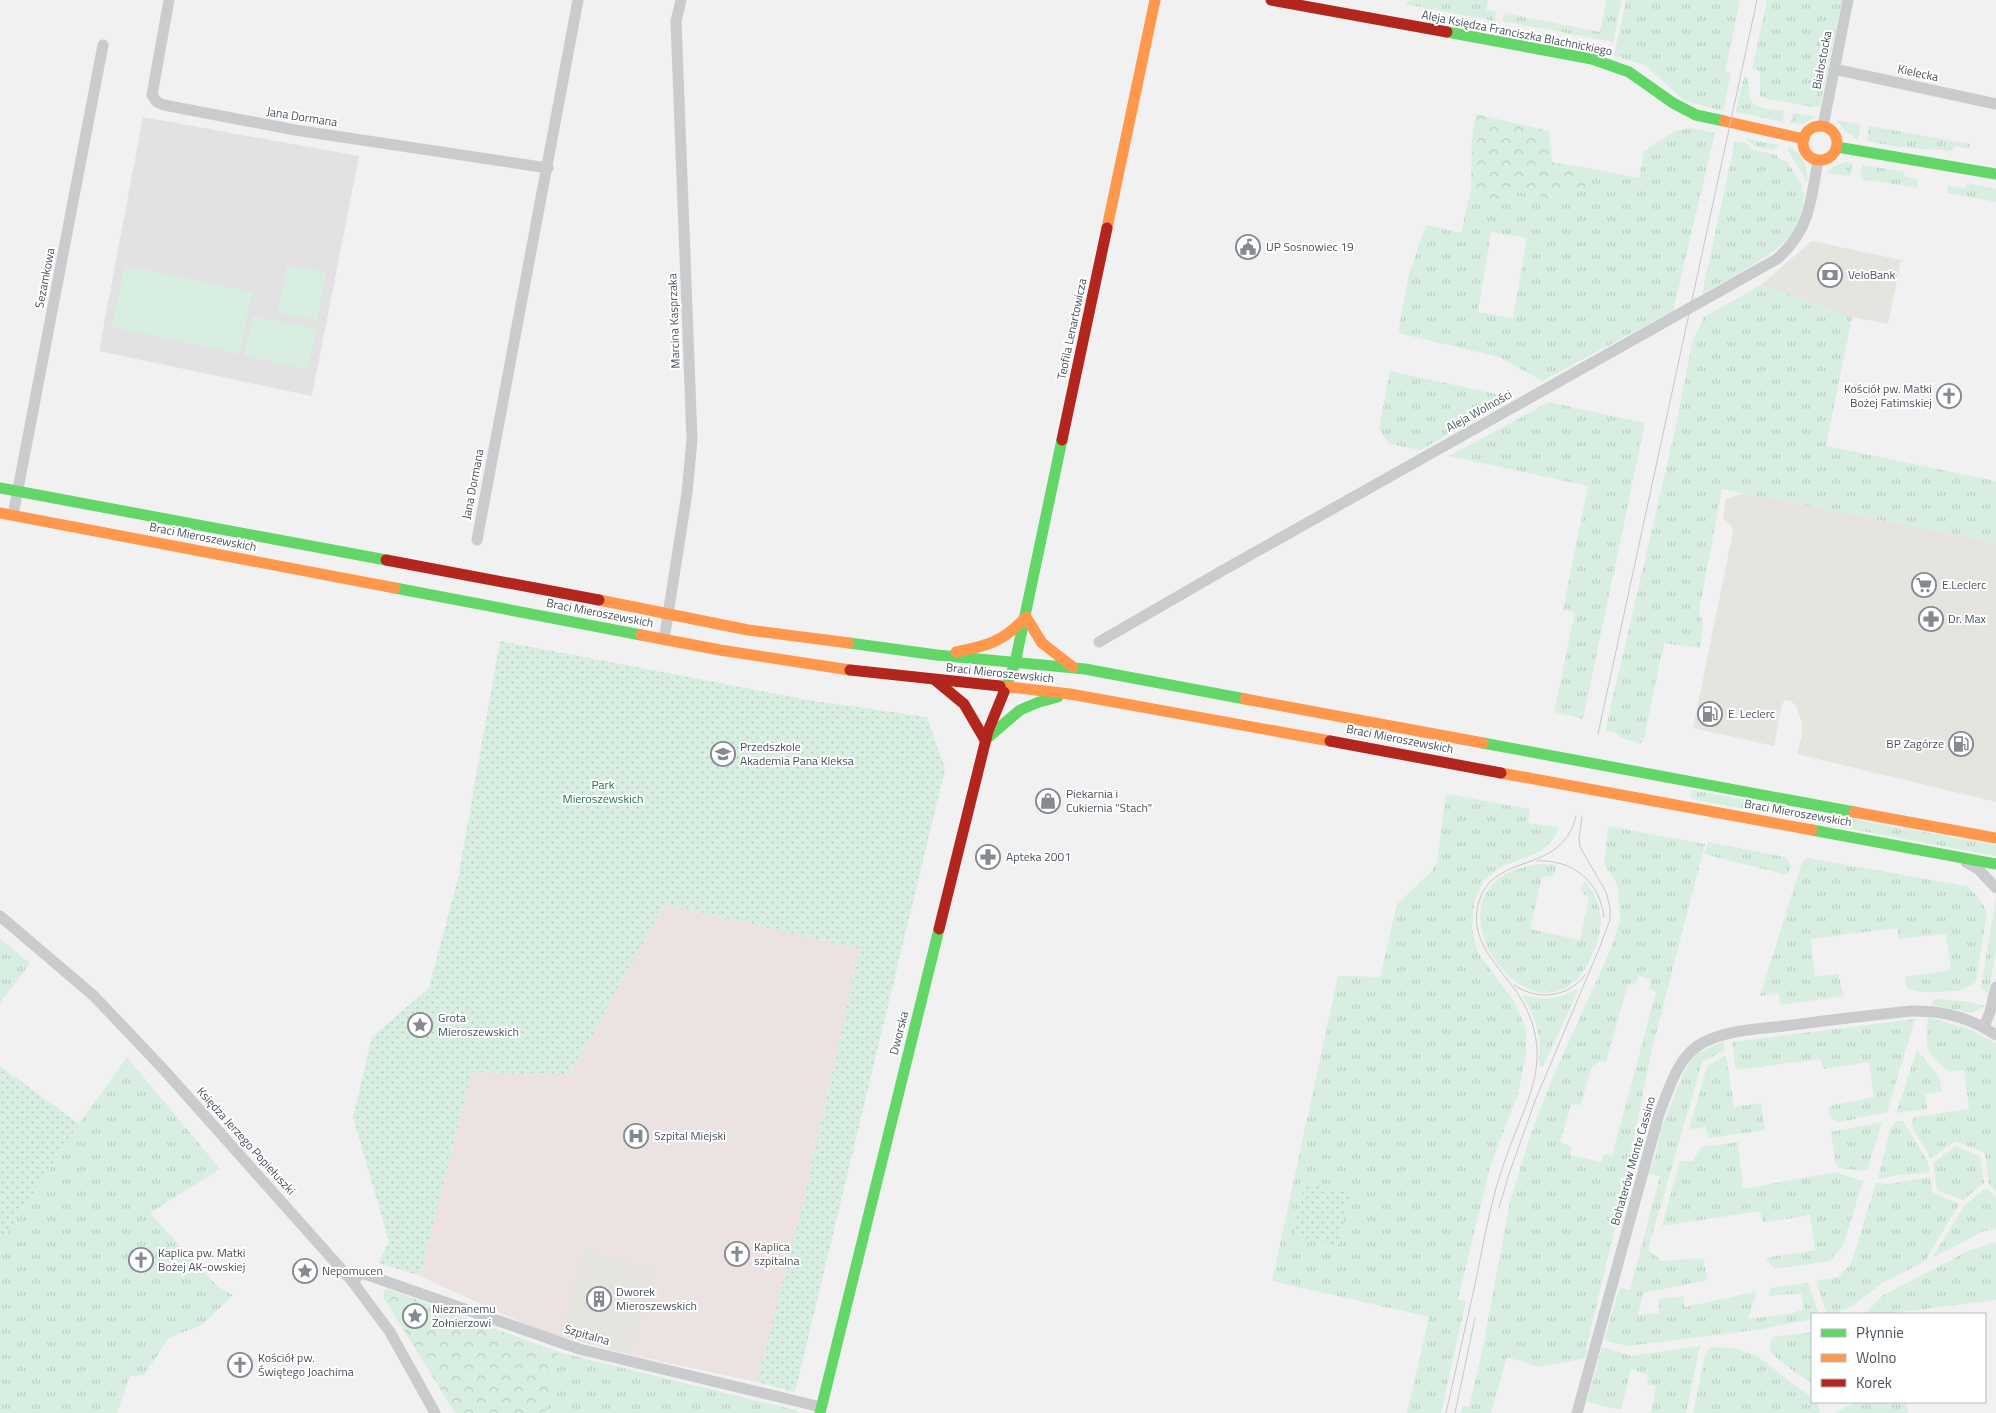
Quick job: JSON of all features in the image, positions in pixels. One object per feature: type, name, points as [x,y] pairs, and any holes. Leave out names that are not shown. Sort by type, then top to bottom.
[{"type":"main road","name":"Teofila Lenartowicza","points":[[1015,663],[1155,0]]},
{"type":"main road","name":"Aleja Księdza Franciszka Blachnickiego","points":[[1271,0],[1599,61],[1629,72],[1673,103],[1696,115],[1804,139]]},
{"type":"main road","points":[[1824,126],[1836,136],[1837,147],[1835,152],[1828,158],[1818,160],[1808,154],[1804,145],[1804,139],[1811,129],[1824,126]]},
{"type":"main road","points":[[1837,147],[1996,174]]},
{"type":"main road","name":"Braci Mieroszewskich","points":[[0,488],[748,630],[937,655],[1073,667],[1619,769],[1653,788],[1996,864]]},
{"type":"main road","name":"Braci Mieroszewskich","points":[[0,513],[664,640],[789,661],[935,680],[1070,694],[1626,795],[1653,788],[1996,838]]},
{"type":"main road","points":[[937,655],[993,644],[1012,633],[1026,617],[1042,643],[1073,667]]},
{"type":"main road","name":"Dworska","points":[[821,1410],[985,740],[990,723],[1015,663]]},
{"type":"main road","points":[[935,680],[964,704],[971,713],[985,740],[1020,710],[1039,702],[1070,694]]},
{"type":"street","name":"Jana Dormana","points":[[169,0],[152,95],[157,102],[164,105],[295,130],[548,168]]},
{"type":"street","name":"Jana Dormana","points":[[477,540],[578,0]]},
{"type":"street","name":"Marcina Kasprzaka","points":[[664,640],[687,493],[692,439],[676,21],[681,0]]},
{"type":"street","name":"Białostocka","points":[[1824,126],[1848,0]]},
{"type":"street","name":"Sezamkowa","points":[[13,516],[103,45]]},
{"type":"street","name":"Kielecka","points":[[1834,69],[1996,104]]},
{"type":"street","name":"Aleja Wolności","points":[[1099,642],[1237,562],[1777,259],[1789,248],[1806,223],[1818,160]]},
{"type":"street","points":[[1958,857],[1978,868],[1996,888]]},
{"type":"street","name":"Księdza Jerzego Popiełuszki","points":[[0,916],[94,996],[165,1071],[352,1281],[390,1332],[436,1413]]},
{"type":"street","points":[[1984,1027],[1996,987]]},
{"type":"street","name":"Bohaterów Monte Cassino","points":[[1577,1413],[1659,1114],[1674,1076],[1685,1059],[1696,1047],[1721,1036],[1742,1031],[1910,1011],[1930,1011],[1949,1014],[1984,1027],[1996,1035]]},
{"type":"street","name":"Szpitalna","points":[[352,1281],[362,1273],[579,1349],[821,1410]]},
{"type":"shaded area","points":[[143,117],[359,156],[312,396],[99,351]]},
{"type":"shaded area","points":[[1812,241],[1901,260],[1888,324],[1852,317],[1761,285]]},
{"type":"shaded area","points":[[1745,493],[1996,543],[1996,802],[1797,754],[1802,735],[1802,722],[1795,704],[1790,701],[1785,700],[1782,704],[1774,746],[1693,728],[1733,532],[1731,525],[1723,518],[1726,499]]},
{"type":"shaded area","name":"Szpital Miejski","points":[[665,904],[860,949],[804,1199],[757,1382],[631,1355],[653,1269],[584,1250],[559,1336],[540,1331],[420,1276],[472,1072],[570,1074]]},
{"type":"shaded area","points":[[584,1250],[654,1269],[631,1355],[559,1336]]},
{"type":"green space","points":[[1410,0],[1488,0],[1486,10],[1496,12],[1494,21],[1405,4]]},
{"type":"green space","points":[[1606,0],[1622,0],[1613,42],[1503,21],[1504,13],[1600,32]]},
{"type":"green space","points":[[1626,0],[1740,0],[1725,72],[1731,73],[1723,111],[1685,101],[1645,65],[1614,56]]},
{"type":"green space","points":[[1767,0],[1842,0],[1820,106],[1812,107],[1760,96],[1760,71],[1752,69]]},
{"type":"green space","points":[[1744,76],[1748,80],[1749,95],[1753,103],[1761,107],[1784,111],[1783,122],[1736,112]]},
{"type":"green space","points":[[1793,113],[1816,116],[1804,123],[1795,124],[1791,123]]},
{"type":"green space","points":[[1476,114],[1549,131],[1552,162],[1588,168],[1585,189],[1548,198],[1515,191],[1497,202],[1471,189],[1472,136]]},
{"type":"green space","points":[[1837,120],[1861,125],[1858,140],[1845,131]]},
{"type":"green space","points":[[1869,126],[1970,144],[1969,149],[1954,146],[1953,151],[1899,147],[1867,141]]},
{"type":"green space","points":[[1691,128],[1715,133],[1673,311],[1542,381],[1499,357],[1398,333],[1409,275],[1426,225],[1461,233],[1471,189],[1497,202],[1515,191],[1548,198],[1585,189],[1588,168],[1639,178],[1644,151],[1675,131]],"holes":[[[1491,232],[1527,238],[1513,318],[1478,312]]]},
{"type":"green space","points":[[1741,138],[1779,145],[1773,150],[1755,146]]},
{"type":"green space","points":[[1735,141],[1746,143],[1753,150],[1777,155],[1777,158],[1787,161],[1802,186],[1801,191],[1805,192],[1801,211],[1798,223],[1792,234],[1782,244],[1756,263],[1702,294]]},
{"type":"green space","points":[[1788,147],[1801,156],[1804,161],[1807,170],[1807,181],[1788,151]]},
{"type":"green space","points":[[1845,162],[1853,163],[1850,176],[1826,173],[1834,166]]},
{"type":"green space","points":[[1862,165],[1905,172],[1904,176],[1918,179],[1917,188],[1862,179],[1860,176]]},
{"type":"green space","points":[[1967,183],[1996,189],[1996,202],[1947,193],[1948,185],[1966,188]]},
{"type":"green space","points":[[125,265],[252,292],[239,354],[112,327]]},
{"type":"green space","points":[[287,265],[326,272],[317,320],[278,312]]},
{"type":"green space","points":[[1761,285],[1852,317],[1826,446],[1996,481],[1996,543],[1722,489],[1699,611],[1703,624],[1700,648],[1664,643],[1644,738],[1641,743],[1624,739],[1614,732],[1606,731],[1607,723],[1675,430],[1693,339],[1704,317]]},
{"type":"green space","points":[[253,316],[317,329],[308,369],[244,356]]},
{"type":"green space","points":[[1390,371],[1514,398],[1420,450],[1389,444],[1379,428]]},
{"type":"green space","points":[[1549,402],[1645,423],[1583,719],[1554,712],[1575,612],[1563,610],[1588,486],[1449,456]]},
{"type":"green space","name":"Park Mieroszewskich","points":[[500,641],[808,700],[927,717],[945,769],[795,1392],[757,1382],[804,1199],[860,949],[665,904],[570,1074],[472,1072],[420,1276],[379,1263],[389,1241],[353,1118],[372,1037],[429,988],[458,878]]},
{"type":"green space","points":[[1691,790],[1996,845],[1996,856],[1701,801],[1691,798]]},
{"type":"green space","points":[[1446,794],[1530,809],[1528,823],[1559,827],[1554,838],[1542,851],[1501,867],[1483,881],[1474,903],[1472,928],[1477,951],[1515,1003],[1526,1029],[1526,1056],[1518,1094],[1490,1167],[1458,1299],[1466,1301],[1441,1413],[1407,1413],[1429,1317],[1272,1281],[1338,976],[1380,977],[1397,904],[1431,872],[1437,862]]},
{"type":"green space","points":[[1608,826],[1705,844],[1652,1049],[1621,1202],[1586,1349],[1587,1358],[1540,1367],[1507,1357],[1491,1413],[1461,1413],[1462,1406],[1469,1407],[1482,1352],[1510,1202],[1529,1139],[1551,1081],[1610,951],[1620,921],[1618,886],[1604,863]],"holes":[[[1638,976],[1651,979],[1649,986],[1651,990],[1656,992],[1612,1156],[1606,1154],[1601,1162],[1570,1155],[1572,1148],[1560,1142],[1571,1104],[1581,1104],[1592,1066],[1601,1061],[1606,1062],[1628,984],[1636,983]]]},
{"type":"green space","points":[[1708,842],[1785,857],[1791,866],[1787,875],[1704,854]]},
{"type":"green space","points":[[1807,858],[1967,886],[1980,899],[1987,912],[1976,982],[1960,991],[1920,992],[1907,988],[1905,977],[1951,970],[1946,934],[1899,939],[1897,928],[1811,939],[1815,977],[1838,974],[1844,996],[1780,1005],[1779,993],[1760,996],[1802,862]]},
{"type":"green space","points":[[1542,864],[1556,865],[1555,873],[1552,876],[1542,877],[1530,929],[1580,940],[1589,899],[1582,892],[1581,887],[1585,881],[1595,897],[1601,921],[1595,948],[1573,983],[1546,993],[1518,983],[1496,961],[1482,932],[1482,902],[1501,877]]},
{"type":"green space","points":[[1996,897],[1996,950],[1988,994],[1981,988]]},
{"type":"green space","points":[[0,939],[30,963],[0,1003]]},
{"type":"green space","points":[[1577,989],[1543,1067],[1539,1066],[1540,1048],[1535,1021],[1523,997],[1524,995],[1551,998]]},
{"type":"green space","points":[[1934,999],[1964,1001],[1985,1006],[1972,1013],[1931,1005]]},
{"type":"green space","points":[[1928,1017],[1972,1030],[1996,1044],[1996,1191],[1989,1185],[1985,1153],[1955,1141],[1931,1159],[1911,1125],[1914,1117],[1969,1109],[1964,1070],[1951,1072],[1936,1060],[1929,1049],[1927,1043]]},
{"type":"green space","points":[[1915,1019],[1887,1112],[1840,1122],[1830,1118],[1828,1106],[1874,1097],[1869,1062],[1823,1069],[1821,1059],[1736,1070],[1732,1042]]},
{"type":"green space","points":[[1724,1041],[1725,1050],[1702,1062],[1648,1250],[1662,1261],[1703,1258],[1708,1280],[1643,1293],[1638,1315],[1660,1313],[1658,1299],[1683,1296],[1685,1307],[1755,1292],[1756,1296],[1748,1319],[1789,1314],[1804,1309],[1801,1293],[1771,1296],[1769,1294],[1771,1288],[1808,1283],[1819,1313],[1811,1313],[1811,1319],[1763,1329],[1628,1346],[1604,1340],[1620,1287],[1630,1290],[1660,1176],[1648,1173],[1655,1158],[1661,1129],[1684,1072],[1696,1054]]},
{"type":"green space","points":[[1917,1050],[1939,1077],[1942,1091],[1925,1094],[1927,1109],[1896,1113]]},
{"type":"green space","points":[[1726,1055],[1734,1107],[1761,1103],[1765,1130],[1709,1138],[1706,1127],[1689,1129],[1707,1066]]},
{"type":"green space","points":[[127,1057],[220,1169],[150,1213],[218,1287],[233,1295],[202,1325],[169,1338],[144,1375],[130,1376],[117,1413],[0,1413],[0,1244],[79,1124]]},
{"type":"green space","points":[[0,1066],[79,1124],[0,1244]]},
{"type":"green space","points":[[1896,1121],[1903,1121],[1928,1162],[1930,1173],[1899,1175],[1878,1179],[1890,1129]]},
{"type":"green space","points":[[1882,1122],[1867,1171],[1839,1168],[1835,1162],[1831,1132]]},
{"type":"green space","points":[[1738,1142],[1743,1189],[1836,1172],[1863,1181],[1843,1246],[1829,1261],[1775,1269],[1765,1258],[1815,1250],[1810,1215],[1763,1223],[1760,1211],[1662,1226],[1680,1161],[1693,1161],[1701,1147]]},
{"type":"green space","points":[[1955,1146],[1980,1156],[1984,1183],[1963,1200],[1937,1190],[1933,1163]]},
{"type":"green space","points":[[1930,1177],[1933,1193],[1959,1204],[1925,1261],[1884,1282],[1852,1306],[1836,1313],[1827,1313],[1816,1281],[1838,1277],[1851,1264],[1876,1183],[1889,1184]]},
{"type":"green space","points":[[1305,1183],[1350,1193],[1338,1246],[1295,1236],[1294,1231]]},
{"type":"green space","points":[[1986,1188],[1996,1198],[1996,1229],[1984,1231],[1932,1258],[1964,1206]]},
{"type":"green space","points":[[1996,1242],[1996,1300],[1899,1313],[1866,1313],[1882,1296],[1968,1251]]},
{"type":"green space","points":[[388,1289],[558,1352],[545,1413],[455,1413],[383,1297],[384,1291]]},
{"type":"green space","points":[[1811,1332],[1811,1382],[1782,1363],[1772,1353],[1770,1343],[1773,1337]]},
{"type":"green space","points":[[1700,1346],[1686,1413],[1651,1413],[1656,1386],[1647,1384],[1648,1375],[1631,1369],[1621,1410],[1587,1402],[1602,1347],[1631,1356]]},
{"type":"green space","points":[[1710,1347],[1735,1348],[1756,1355],[1811,1397],[1811,1403],[1817,1403],[1820,1413],[1693,1413],[1705,1355]]},
{"type":"green space","points":[[558,1352],[795,1410],[800,1413],[545,1413]]},
{"type":"green space","points":[[1853,1403],[1907,1403],[1908,1413],[1835,1413]]},
{"type":"tram line","points":[[1598,734],[1757,0]]},
{"type":"tram line","points":[[1446,1413],[1493,1199],[1508,1152],[1530,1096],[1535,1078],[1537,1059],[1536,1038],[1527,1010],[1517,992],[1491,958],[1479,933],[1476,920],[1478,905],[1486,888],[1497,876],[1542,857],[1556,848],[1568,835],[1576,816]]},
{"type":"tram line","points":[[1499,1208],[1535,1101],[1610,920],[1610,907],[1606,892],[1580,847],[1579,838],[1582,817]]},
{"type":"tram line","points":[[1537,861],[1550,861],[1562,864],[1582,875],[1591,883],[1597,893],[1604,917]]},
{"type":"tram line","points":[[1514,985],[1532,993],[1552,995],[1570,989],[1585,975]]},
{"type":"tram line","points":[[1455,1413],[1475,1318]]},
{"type":"traffic: fast","points":[[1447,32],[1592,59],[1629,72],[1673,103],[1696,115],[1724,121]]},
{"type":"traffic: fast","points":[[1837,147],[1996,174]]},
{"type":"traffic: fast","points":[[1004,692],[1015,663],[1062,440]]},
{"type":"traffic: fast","points":[[0,488],[386,560]]},
{"type":"traffic: fast","points":[[395,588],[641,635]]},
{"type":"traffic: fast","points":[[849,643],[937,655],[1085,669],[1245,699]]},
{"type":"traffic: fast","points":[[985,740],[1020,710],[1058,697]]},
{"type":"traffic: fast","points":[[1483,743],[1854,812]]},
{"type":"traffic: fast","points":[[1812,830],[1996,864]]},
{"type":"traffic: fast","points":[[820,1413],[939,929]]},
{"type":"traffic: slow","points":[[1107,228],[1155,0]]},
{"type":"traffic: slow","points":[[1724,121],[1804,139]]},
{"type":"traffic: slow","points":[[1820,126],[1832,131],[1837,143],[1832,155],[1820,160],[1808,155],[1803,143],[1808,131],[1820,126]]},
{"type":"traffic: slow","points":[[0,513],[395,588]]},
{"type":"traffic: slow","points":[[599,600],[748,630],[849,643]]},
{"type":"traffic: slow","points":[[1026,617],[1042,643],[1073,667]]},
{"type":"traffic: slow","points":[[956,652],[993,642],[1009,633],[1024,619]]},
{"type":"traffic: slow","points":[[641,635],[720,650],[850,670]]},
{"type":"traffic: slow","points":[[1000,686],[1070,694],[1330,741]]},
{"type":"traffic: slow","points":[[1245,699],[1483,743]]},
{"type":"traffic: slow","points":[[1501,773],[1812,830]]},
{"type":"traffic: slow","points":[[1854,812],[1996,838]]},
{"type":"traffic: jam","points":[[1271,0],[1447,32]]},
{"type":"traffic: jam","points":[[1062,440],[1107,228]]},
{"type":"traffic: jam","points":[[386,560],[599,600]]},
{"type":"traffic: jam","points":[[850,670],[1000,686]]},
{"type":"traffic: jam","points":[[935,680],[964,704],[985,740]]},
{"type":"traffic: jam","points":[[939,929],[988,731],[1004,692]]},
{"type":"traffic: jam","points":[[1330,741],[1501,773]]},
{"type":"place","name":"UP Sosnowiec 19","points":[[1248,247]]},
{"type":"place","name":"VeloBank","points":[[1830,275]]},
{"type":"place","name":"Kościół pw. Matki Bożej Fatimskiej","points":[[1949,396]]},
{"type":"place","name":"E.Leclerc","points":[[1924,585]]},
{"type":"place","name":"Dr. Max","points":[[1931,619]]},
{"type":"place","name":"E. Leclerc","points":[[1710,714]]},
{"type":"place","name":"BP Zagórze","points":[[1961,744]]},
{"type":"place","name":"Przedszkole Akademia Pana Kleksa","points":[[723,754]]},
{"type":"place","name":"Piekarnia i Cukiernia \"Stach\"","points":[[1048,801]]},
{"type":"place","name":"Apteka 2001","points":[[988,857]]},
{"type":"place","name":"Grota Mieroszewskich","points":[[420,1025]]},
{"type":"place","name":"Szpital Miejski","points":[[636,1136]]},
{"type":"place","name":"Kaplica szpitalna","points":[[737,1254]]},
{"type":"place","name":"Kaplica pw. Matki Bożej AK-owskiej","points":[[141,1260]]},
{"type":"place","name":"Nepomucen","points":[[305,1271]]},
{"type":"place","name":"Dworek Mieroszewskich","points":[[599,1299]]},
{"type":"place","name":"Nieznanemu Żołnierzowi","points":[[415,1316]]},
{"type":"place","name":"Kościół pw. Świętego Joachima","points":[[240,1365]]}]
